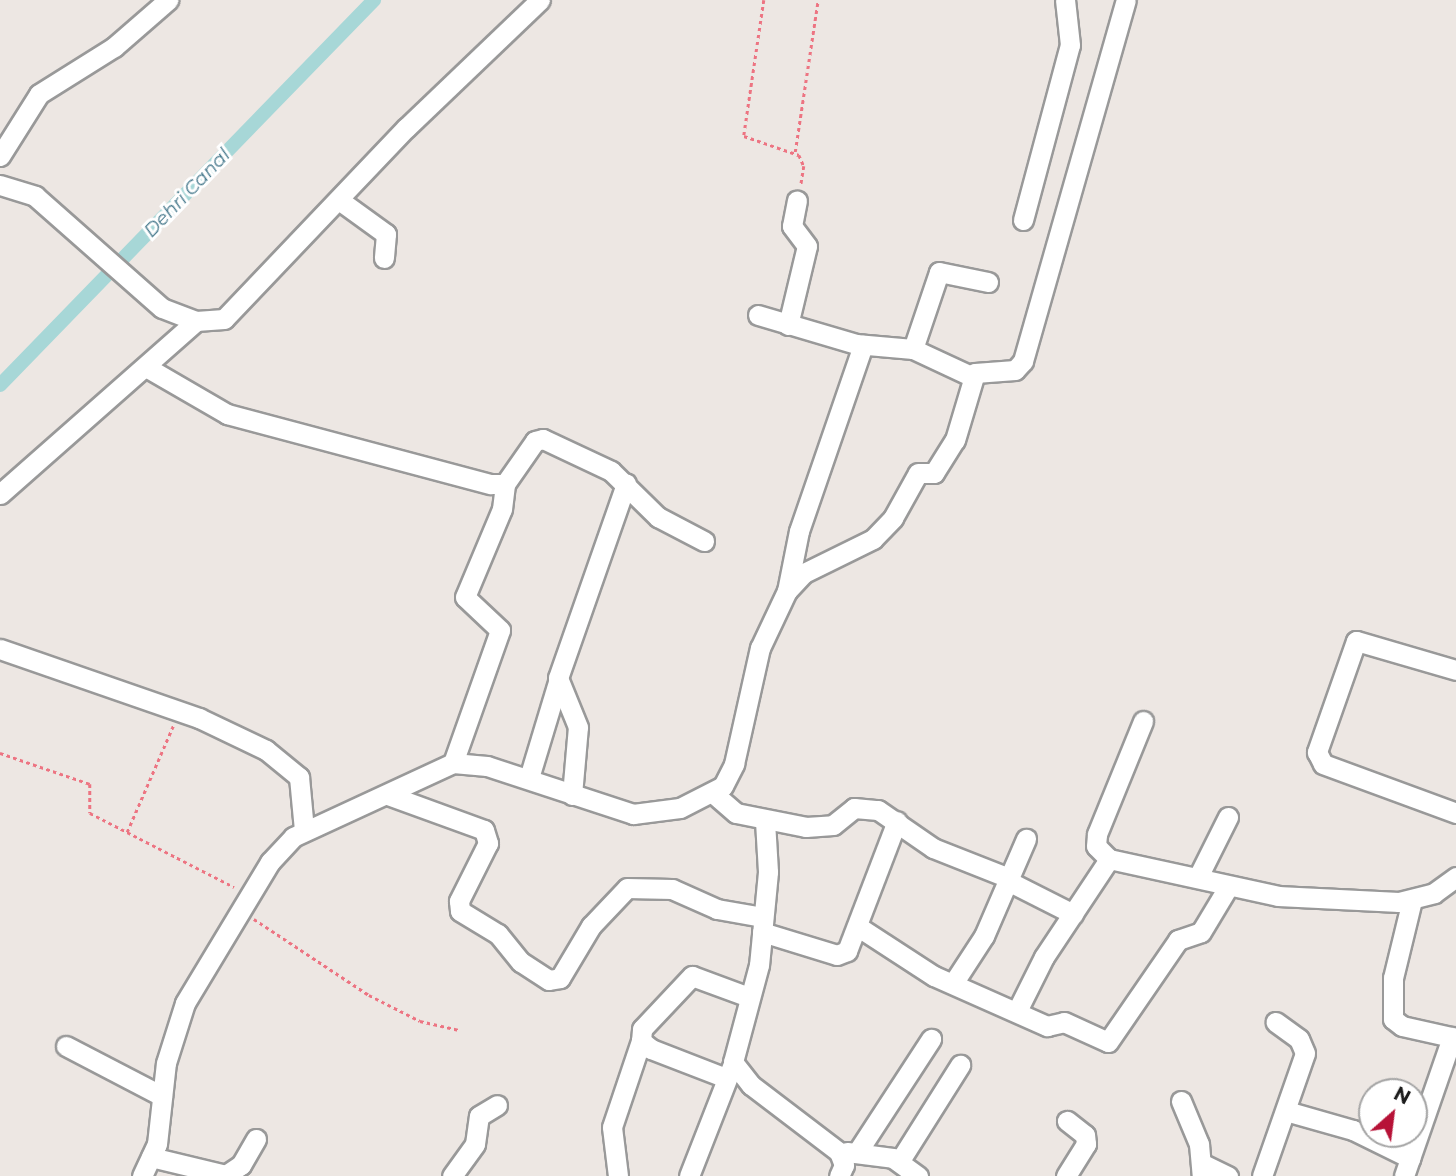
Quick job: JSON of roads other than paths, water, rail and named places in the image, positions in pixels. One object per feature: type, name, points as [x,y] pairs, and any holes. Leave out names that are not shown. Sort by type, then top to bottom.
[{"type":"street","points":[[0,156],[39,94],[114,47],[169,0]]},
{"type":"street","points":[[0,185],[35,196],[116,272],[162,308],[196,321],[224,319],[239,307],[339,200],[540,0]]},
{"type":"street","points":[[1023,220],[1070,45],[1065,0]]},
{"type":"street","points":[[787,591],[804,573],[873,539],[893,518],[918,473],[936,470],[954,440],[973,377],[987,368],[1015,370],[1028,351],[1126,0]]},
{"type":"street","points":[[339,200],[386,233],[384,258]]},
{"type":"street","points":[[788,325],[807,246],[792,226],[797,200]]},
{"type":"street","points":[[913,349],[939,272],[988,282]]},
{"type":"street","points":[[758,315],[863,345],[874,342],[913,349],[973,377]]},
{"type":"street","points":[[0,494],[196,321]]},
{"type":"street","points":[[142,1176],[151,1157],[169,1052],[185,1003],[277,851],[304,830],[388,795],[453,763],[529,778],[616,811],[649,815],[714,794],[734,764],[754,668],[787,591],[799,531],[863,345]]},
{"type":"street","points":[[146,367],[227,414],[505,484]]},
{"type":"street","points":[[453,763],[500,630],[465,597],[502,509],[505,484],[535,441],[543,439],[596,463],[626,484],[668,524],[704,541]]},
{"type":"street","points":[[529,778],[558,682],[626,484]]},
{"type":"street","points":[[1456,670],[1356,641],[1317,752],[1323,764],[1456,813]]},
{"type":"street","points":[[0,649],[180,711],[285,762],[303,791],[304,830]]},
{"type":"street","points":[[558,682],[578,727],[572,795]]},
{"type":"street","points":[[1143,721],[1097,834],[1096,846],[1110,859],[1198,877],[1264,895],[1412,900],[1456,877]]},
{"type":"street","points":[[714,794],[727,808],[765,821],[824,828],[863,807],[897,821],[933,848],[1009,880],[1073,914]]},
{"type":"street","points":[[388,795],[484,830],[488,843],[459,901],[460,911],[498,934],[521,962],[549,980],[560,978],[591,926],[627,888],[672,889],[837,956],[847,951],[860,928],[897,821]]},
{"type":"street","points":[[1198,877],[1228,817]]},
{"type":"street","points":[[689,1176],[730,1070],[749,998],[762,924],[765,821]]},
{"type":"street","points":[[954,982],[984,936],[1026,839]]},
{"type":"street","points":[[1017,1011],[1073,914],[1110,859]]},
{"type":"street","points":[[860,928],[934,976],[954,982],[1047,1026],[1064,1022],[1110,1041],[1178,940],[1201,932],[1228,887]]},
{"type":"street","points":[[1286,1111],[1360,1133],[1407,1167],[1454,1038],[1402,1026],[1393,1019],[1393,978],[1412,900]]},
{"type":"street","points":[[618,1176],[612,1127],[646,1022],[692,975],[749,998]]},
{"type":"street","points":[[1262,1176],[1286,1111],[1305,1047],[1276,1022]]},
{"type":"street","points":[[839,1176],[849,1151],[931,1039]]},
{"type":"street","points":[[641,1041],[730,1070],[849,1151],[899,1162],[918,1176]]},
{"type":"street","points":[[66,1046],[162,1096]]},
{"type":"street","points":[[899,1162],[960,1065]]},
{"type":"street","points":[[1181,1101],[1203,1170],[1228,1176]]},
{"type":"street","points":[[452,1176],[475,1144],[479,1116],[497,1105]]},
{"type":"street","points":[[1066,1176],[1086,1144],[1085,1135],[1067,1121]]},
{"type":"street","points":[[151,1157],[226,1175],[241,1165],[256,1139]]},
{"type":"waterway","name":"Dehri Canal","points":[[0,385],[374,0]]}]
